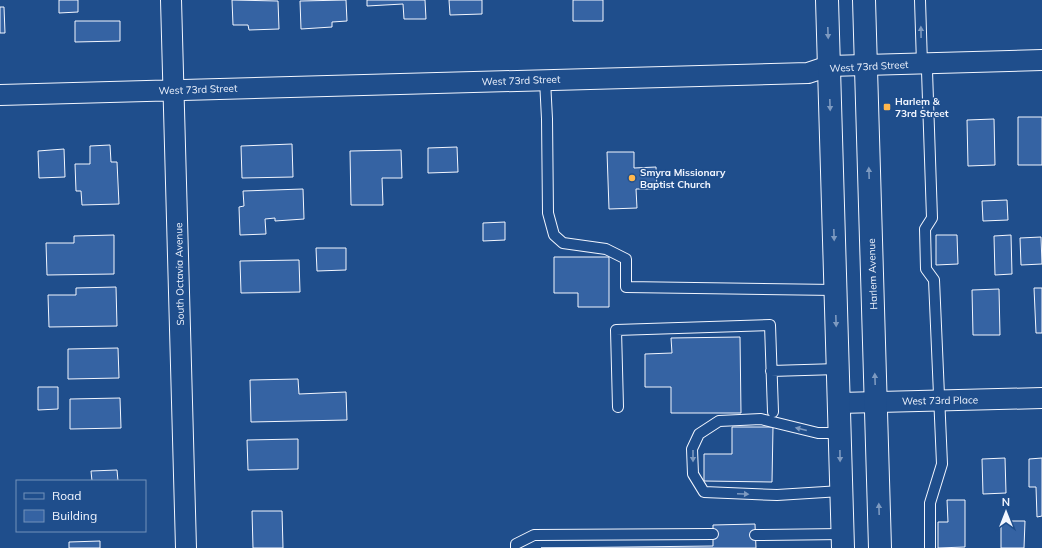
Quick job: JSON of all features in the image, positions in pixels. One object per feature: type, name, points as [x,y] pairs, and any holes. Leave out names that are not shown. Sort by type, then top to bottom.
[{"type":"main road","points":[[827,0],[843,541]]},
{"type":"main road","name":"Harlem Avenue","points":[[864,0],[880,548]]},
{"type":"street","name":"South Octavia Avenue","points":[[171,0],[186,548]]},
{"type":"street","name":"West 73rd Street","points":[[0,95],[808,73],[829,66],[1042,60]]},
{"type":"street","name":"West 73rd Place","points":[[839,403],[1042,398]]},
{"type":"lane","points":[[920,0],[922,64],[927,71],[932,218],[925,230],[926,270],[934,280],[942,464],[930,503],[930,548]]},
{"type":"lane","points":[[545,80],[548,213],[554,235],[563,243],[606,249],[626,259],[626,287],[835,290]]},
{"type":"lane","points":[[618,407],[616,330],[770,325],[773,412]]},
{"type":"lane","points":[[771,371],[838,370]]},
{"type":"lane","points":[[839,433],[818,433],[761,419],[719,421],[699,434],[692,449],[693,474],[704,492],[777,495],[841,491]]},
{"type":"lane","points":[[516,548],[516,544],[534,535],[713,534]]},
{"type":"lane","points":[[755,535],[843,541]]},
{"type":"building","points":[[59,0],[78,0],[78,12],[59,13]]},
{"type":"building","points":[[232,0],[278,1],[279,29],[249,30],[248,25],[233,25]]},
{"type":"building","points":[[346,0],[347,21],[332,22],[332,27],[301,29],[300,1]]},
{"type":"building","points":[[367,0],[425,0],[426,19],[404,19],[403,4],[367,6]]},
{"type":"building","points":[[449,0],[482,0],[482,14],[450,15]]},
{"type":"building","points":[[573,0],[603,0],[603,21],[573,21]]},
{"type":"building","points":[[0,7],[4,7],[5,33],[0,33]]},
{"type":"building","points":[[75,21],[120,21],[120,41],[75,42]]},
{"type":"building","points":[[1018,117],[1042,117],[1042,165],[1018,165]]},
{"type":"building","points":[[994,119],[995,165],[968,166],[967,120]]},
{"type":"building","points":[[292,144],[293,177],[242,178],[241,146]]},
{"type":"building","points":[[110,145],[111,162],[117,162],[119,204],[82,205],[81,191],[76,191],[75,164],[90,164],[90,146]]},
{"type":"building","points":[[457,147],[458,172],[428,173],[428,148]]},
{"type":"building","points":[[64,149],[65,177],[39,178],[38,151]]},
{"type":"building","points":[[401,150],[402,178],[382,178],[383,205],[351,205],[350,151]]},
{"type":"building","name":"Smyra Missionary Baptist Church","points":[[607,152],[634,152],[634,168],[656,167],[657,189],[636,189],[637,208],[609,209]]},
{"type":"building","points":[[303,189],[304,219],[275,221],[275,218],[265,219],[266,234],[240,235],[239,207],[244,206],[243,191]]},
{"type":"building","points":[[1007,200],[1008,220],[983,221],[982,201]]},
{"type":"building","points":[[505,222],[505,240],[483,241],[483,223]]},
{"type":"building","points":[[114,235],[114,274],[47,275],[46,243],[74,243],[74,236]]},
{"type":"building","points":[[936,235],[957,235],[958,264],[936,265]]},
{"type":"building","points":[[1011,235],[1012,274],[995,275],[994,236]]},
{"type":"building","points":[[1041,237],[1042,264],[1021,265],[1020,238]]},
{"type":"building","points":[[316,248],[346,248],[346,270],[317,271]]},
{"type":"building","points":[[554,257],[609,257],[609,307],[578,307],[578,293],[554,293]]},
{"type":"building","points":[[299,260],[300,292],[241,293],[240,261]]},
{"type":"building","points":[[116,287],[117,326],[49,327],[48,295],[76,295],[76,288]]},
{"type":"building","points":[[1034,288],[1042,288],[1042,333],[1036,333]]},
{"type":"building","points":[[999,289],[1000,335],[973,335],[972,290]]},
{"type":"building","points":[[740,337],[741,413],[671,413],[671,387],[645,387],[645,354],[672,353],[671,338]]},
{"type":"building","points":[[118,348],[119,378],[68,379],[68,349]]},
{"type":"building","points":[[298,379],[299,394],[346,392],[347,420],[251,422],[250,380]]},
{"type":"building","points":[[38,387],[58,387],[58,409],[38,410]]},
{"type":"building","points":[[120,398],[121,428],[70,429],[70,399]]},
{"type":"building","points":[[732,427],[773,427],[772,482],[704,481],[704,454],[732,454]]},
{"type":"building","points":[[298,439],[298,469],[248,470],[247,440]]},
{"type":"building","points":[[1005,458],[1006,493],[983,494],[982,459]]},
{"type":"building","points":[[1042,458],[1042,516],[1037,517],[1036,487],[1029,487],[1029,459]]},
{"type":"building","points":[[117,470],[118,480],[92,480],[91,471]]},
{"type":"building","points":[[947,500],[965,500],[965,547],[938,548],[938,522],[948,522]]},
{"type":"building","points":[[252,511],[282,511],[283,548],[253,548]]},
{"type":"building","points":[[1001,521],[1025,521],[1024,548],[1001,548]]},
{"type":"building","points":[[755,524],[756,548],[541,548],[713,546],[713,525]]},
{"type":"building","points":[[100,541],[100,548],[69,548],[69,542]]},
{"type":"place","name":"Harlem & 73rd Street","points":[[887,107]]},
{"type":"place","name":"Smyra Missionary Baptist Church","points":[[632,178]]}]
